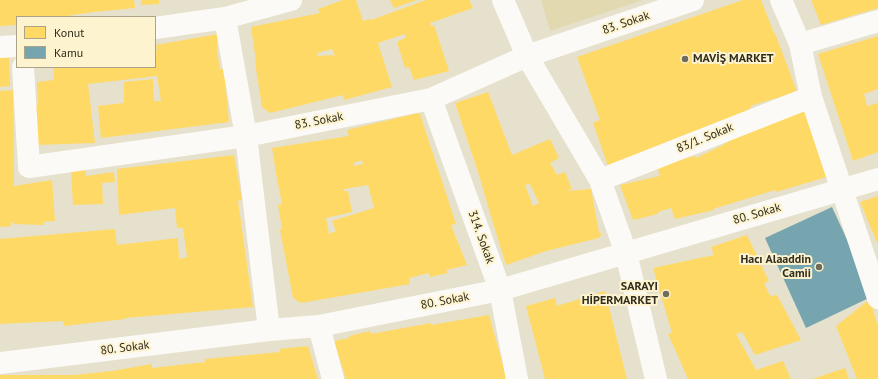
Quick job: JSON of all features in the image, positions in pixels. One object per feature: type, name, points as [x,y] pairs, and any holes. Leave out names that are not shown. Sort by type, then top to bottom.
[{"type":"street","points":[[156,28],[226,18],[291,0]]},
{"type":"street","points":[[503,0],[527,56],[600,180],[626,253],[656,379]]},
{"type":"street","name":"83. Sokak","points":[[23,68],[29,168],[246,136],[430,99],[527,56],[692,0]]},
{"type":"street","points":[[781,0],[800,44],[811,97],[878,298]]},
{"type":"street","points":[[226,18],[246,136],[269,330]]},
{"type":"street","points":[[800,44],[878,21]]},
{"type":"street","points":[[0,46],[16,46]]},
{"type":"street","name":"83/1. Sokak","points":[[600,180],[811,97]]},
{"type":"street","name":"314. Sokak","points":[[430,99],[500,290],[517,379]]},
{"type":"street","name":"80. Sokak","points":[[0,363],[269,330],[319,326],[500,290],[878,179]]},
{"type":"street","points":[[319,326],[333,379]]},
{"type":"shaded area","points":[[541,0],[643,0],[550,31]]},
{"type":"building: Konut","points":[[0,0],[134,0],[135,8],[67,16],[16,16],[16,25],[0,26]]},
{"type":"building: Konut","points":[[141,0],[159,0],[159,4],[141,5]]},
{"type":"building: Konut","points":[[343,0],[356,0],[363,21],[371,20],[426,0],[469,0],[473,8],[430,23],[431,26],[434,25],[449,71],[414,80],[409,67],[405,68],[397,42],[405,38],[405,34],[378,43],[392,87],[344,100],[343,95],[270,113],[262,107],[251,27],[320,13],[318,9]],"holes":[[[332,49],[335,56],[317,56],[317,53]]]},
{"type":"building: Konut","points":[[390,0],[417,0],[394,8]]},
{"type":"building: Konut","points":[[743,0],[761,0],[797,92],[753,105],[744,114],[609,169],[593,123],[600,120],[577,57]]},
{"type":"building: Konut","points":[[811,0],[878,0],[878,8],[821,25]]},
{"type":"building: Konut","points":[[218,34],[217,51],[220,69],[224,69],[229,122],[101,138],[98,106],[124,103],[124,82],[153,79],[154,101],[161,101],[157,76],[88,84],[95,143],[36,145],[34,106],[38,105],[37,82],[54,80],[53,68],[156,68],[156,45]]},
{"type":"building: Konut","points":[[878,36],[878,89],[864,94],[867,106],[878,103],[878,152],[853,161],[818,54]]},
{"type":"building: Konut","points":[[9,57],[10,86],[0,87],[0,58]]},
{"type":"building: Konut","points":[[13,90],[14,186],[52,180],[55,221],[43,222],[43,225],[13,224],[14,222],[11,222],[11,226],[0,227],[0,91]]},
{"type":"building: Konut","points":[[488,92],[512,155],[550,139],[559,158],[550,163],[557,175],[565,172],[572,189],[567,191],[591,189],[599,232],[602,234],[599,238],[546,251],[506,265],[479,175],[455,103]],"holes":[[[530,184],[539,203],[533,206],[525,185]]]},
{"type":"building: Konut","points":[[804,111],[827,177],[776,192],[775,190],[713,209],[714,210],[675,219],[671,208],[658,212],[658,214],[633,220],[620,185],[660,176],[657,166],[695,156],[696,158],[723,145],[737,136]]},
{"type":"building: Konut","points":[[418,113],[420,114],[456,224],[451,225],[467,265],[446,270],[448,273],[430,277],[429,273],[409,278],[410,284],[301,303],[293,298],[280,230],[282,229],[278,205],[282,204],[272,148],[349,136],[347,130]],"holes":[[[362,160],[363,164],[354,166],[354,163]],[[368,185],[374,208],[332,221],[336,231],[329,234],[326,218],[352,212],[348,191],[344,191],[344,189]]]},
{"type":"building: Konut","points":[[234,155],[242,200],[238,201],[253,307],[125,318],[64,326],[63,321],[0,324],[0,239],[115,229],[117,245],[178,238],[179,259],[187,257],[183,228],[177,228],[175,208],[119,215],[117,169]]},
{"type":"building: Konut","points":[[85,167],[86,176],[114,172],[115,182],[102,183],[103,204],[73,205],[71,170]]},
{"type":"building: Konut","points":[[878,196],[878,245],[860,202]]},
{"type":"building: Konut","points":[[747,235],[769,281],[764,283],[770,296],[777,295],[801,340],[755,355],[742,332],[736,334],[756,370],[783,361],[791,379],[688,379],[668,334],[672,333],[653,268],[714,255],[711,247]]},
{"type":"building: Konut","points":[[605,291],[627,379],[545,379],[526,306],[555,298],[557,306]]},
{"type":"building: Konut","points":[[870,299],[878,327],[878,379],[857,379],[836,326]]},
{"type":"building: Konut","points":[[489,315],[507,379],[346,379],[334,341],[370,331],[371,334],[431,323],[431,325]]},
{"type":"building: Konut","points":[[308,346],[318,379],[0,379],[0,375],[75,375],[112,371],[152,364],[152,368],[205,362],[205,359],[280,352],[279,349]]},
{"type":"building: Konut","points":[[845,368],[849,379],[812,379]]},
{"type":"building: Kamu","name":"Hacı Alaaddin Camii","points":[[832,207],[873,296],[806,328],[765,238]]},
{"type":"place","name":"MAVİŞ MARKET","points":[[685,59]]},
{"type":"place","name":"Hacı Alaaddin Camii","points":[[819,267]]},
{"type":"place","name":"SARAYI HİPERMARKET","points":[[666,294]]}]
